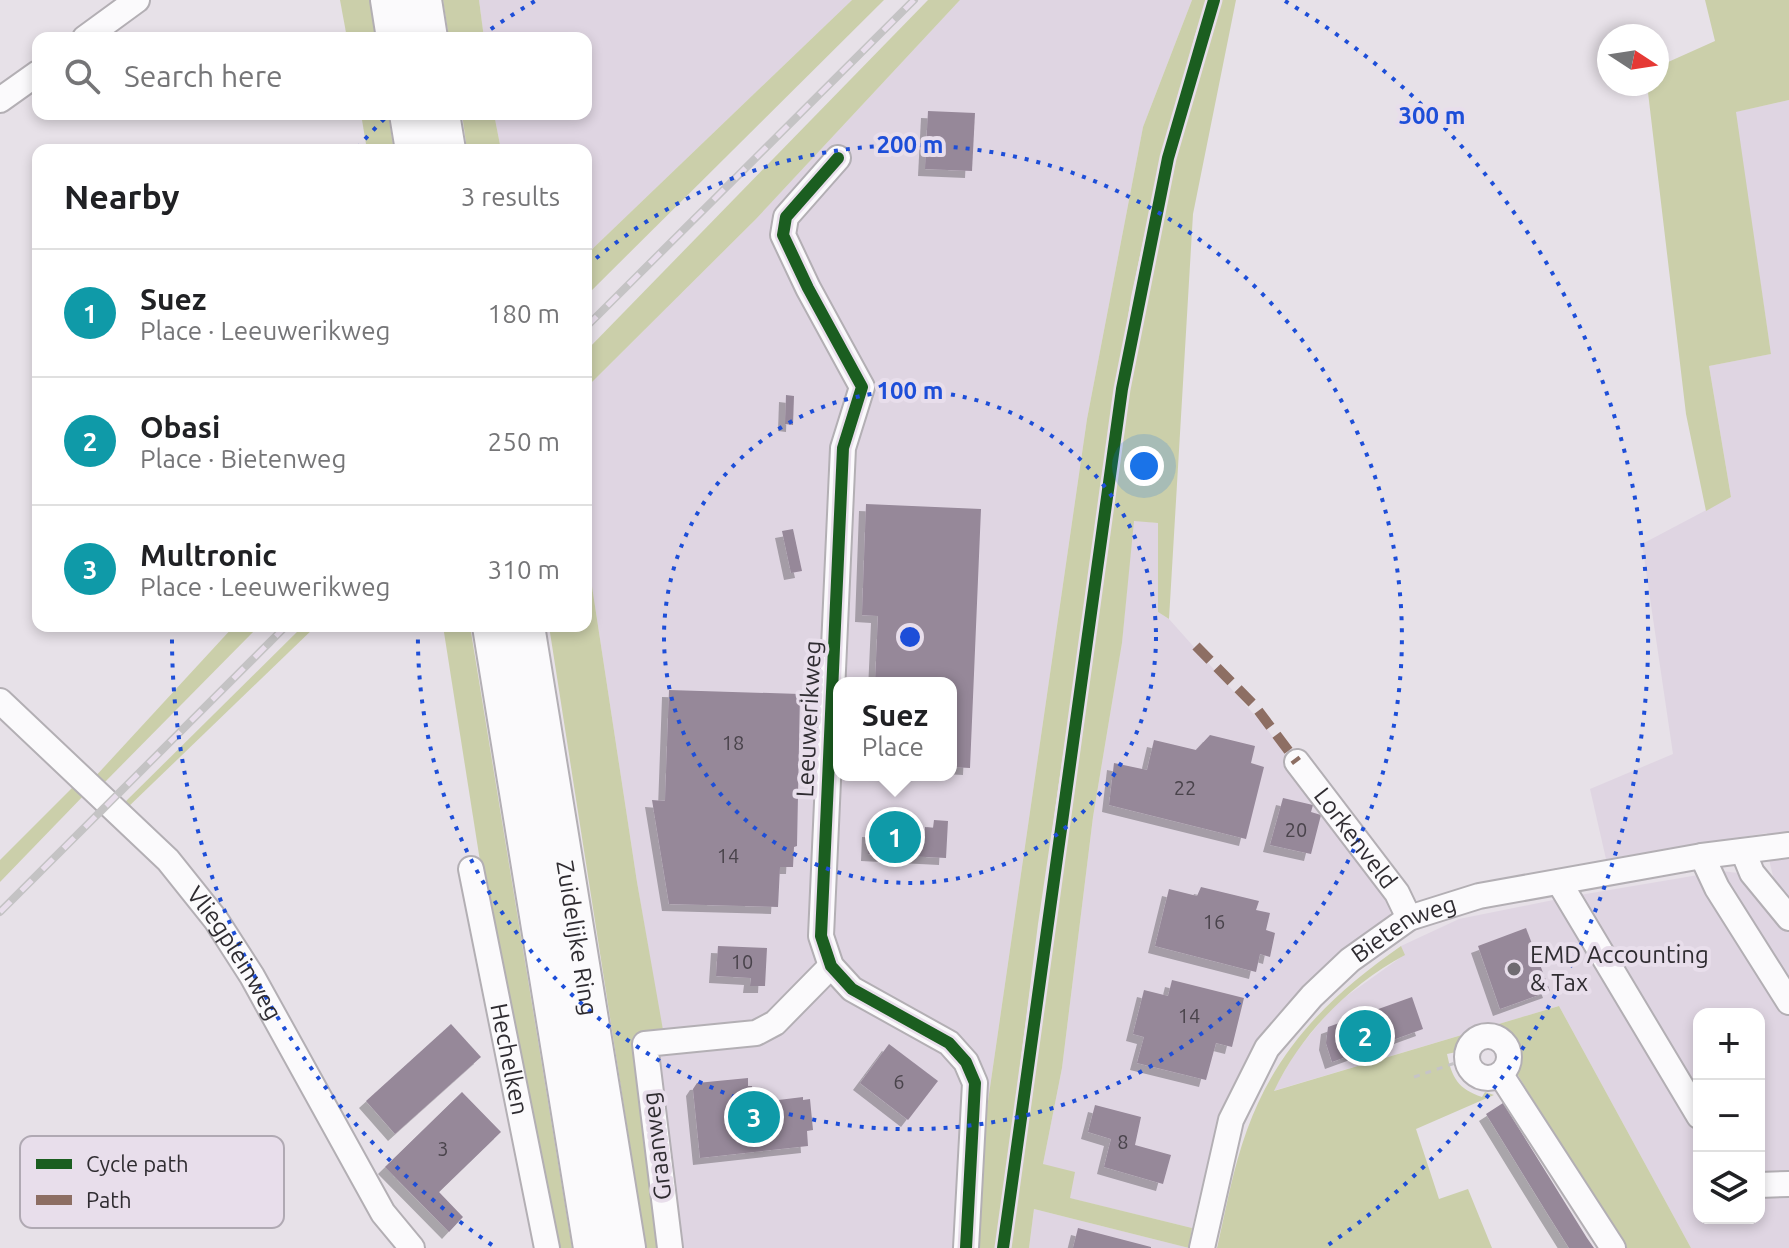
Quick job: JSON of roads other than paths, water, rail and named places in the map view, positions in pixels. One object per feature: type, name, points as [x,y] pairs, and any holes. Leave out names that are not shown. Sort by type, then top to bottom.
[{"type":"highway","points":[[389,0],[394,32]]},
{"type":"highway","points":[[423,0],[428,32]]},
{"type":"highway","points":[[409,120],[413,144]]},
{"type":"highway","points":[[442,120],[446,144]]},
{"type":"highway","name":"Zuidelijke Ring","points":[[492,632],[592,1248]]},
{"type":"highway","name":"Zuidelijke Ring","points":[[527,632],[627,1248]]},
{"type":"street","points":[[93,32],[137,0]]},
{"type":"street","points":[[0,100],[32,77]]},
{"type":"street","name":"Leeuwerikweg","points":[[831,966],[821,936],[843,448],[862,387],[783,235],[786,217],[838,158]]},
{"type":"street","name":"Vliegpleinweg","points":[[0,701],[168,860],[216,920],[252,976],[383,1213],[412,1248]]},
{"type":"street","name":"Lorkenveld","points":[[1297,762],[1397,893],[1409,918]]},
{"type":"street","name":"Bietenweg","points":[[1202,1248],[1231,1120],[1267,1048],[1312,996],[1350,960],[1409,918],[1479,896],[1702,856],[1789,845]]},
{"type":"street","points":[[1743,851],[1752,873],[1789,918]]},
{"type":"street","points":[[1702,856],[1717,888],[1789,1002]]},
{"type":"street","name":"Hechelken","points":[[471,869],[547,1248]]},
{"type":"street","points":[[1559,882],[1693,1106]]},
{"type":"street","points":[[831,966],[852,989],[949,1043],[966,1062],[975,1083],[966,1248]]},
{"type":"street","name":"Graanweg","points":[[670,1248],[645,1044],[756,1033],[775,1023],[831,966]]},
{"type":"street","points":[[1492,1035],[1505,1042],[1510,1056],[1501,1075],[1481,1077],[1470,1068],[1467,1059],[1469,1048],[1478,1038],[1492,1035]]},
{"type":"street","points":[[1501,1075],[1613,1248]]},
{"type":"street","points":[[1765,1185],[1789,1184]]},
{"type":"railway","points":[[592,321],[914,0]]},
{"type":"railway","points":[[0,912],[280,632]]},
{"type":"place","name":"Suez","points":[[895,837]]},
{"type":"place","name":"EMD Accounting & Tax","points":[[1514,969]]},
{"type":"place","name":"Obasi","points":[[1365,1036]]},
{"type":"place","name":"Multronic","points":[[754,1117]]}]
